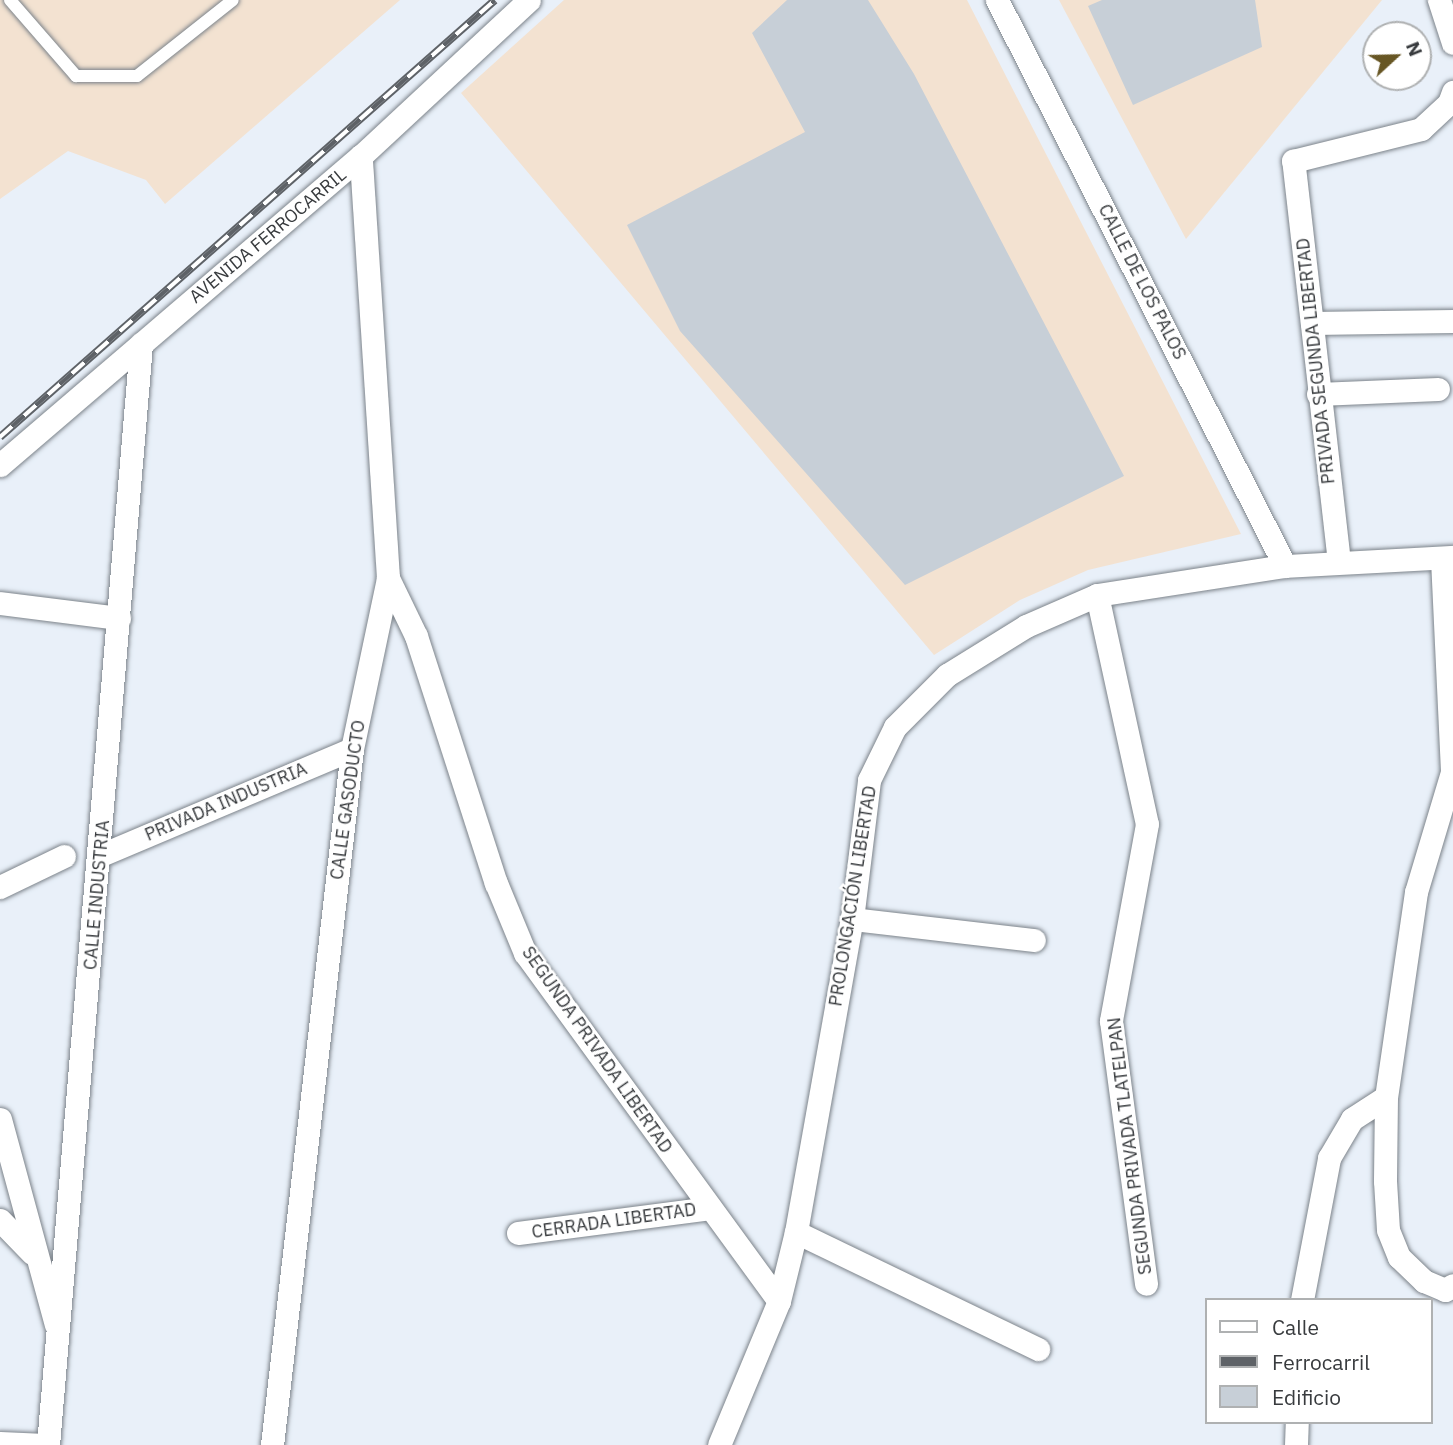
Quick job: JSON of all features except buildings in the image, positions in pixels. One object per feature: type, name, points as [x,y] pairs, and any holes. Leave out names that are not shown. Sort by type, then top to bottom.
[{"type":"street","name":"AVENIDA FERROCARRIL","points":[[0,465],[361,156],[529,0]]},
{"type":"street","points":[[1439,0],[1453,43]]},
{"type":"street","name":"CALLE DE LOS PALOS","points":[[1005,4],[1285,566]]},
{"type":"street","name":"PRIVADA SEGUNDA LIBERTAD","points":[[1339,562],[1293,161],[1421,129],[1449,103],[1453,92]]},
{"type":"street","name":"CALLE GASODUCTO","points":[[272,1445],[352,749],[388,578],[361,156]]},
{"type":"street","points":[[1312,323],[1453,321]]},
{"type":"street","name":"CALLE INDUSTRIA","points":[[46,1445],[60,1338],[141,344]]},
{"type":"street","points":[[1318,394],[1438,389]]},
{"type":"street","points":[[1448,558],[1452,772],[1416,892],[1386,1097],[1388,1230],[1399,1258],[1424,1281],[1445,1290],[1453,1285]]},
{"type":"street","name":"PROLONGACIÓN LIBERTAD","points":[[719,1445],[779,1301],[796,1232],[852,919],[869,780],[895,727],[947,675],[1026,626],[1097,595],[1285,566],[1448,558]]},
{"type":"street","name":"SEGUNDA PRIVADA LIBERTAD","points":[[388,578],[416,636],[496,883],[525,953],[779,1301]]},
{"type":"street","name":"SEGUNDA PRIVADA TLATELPAN","points":[[1097,595],[1147,824],[1111,1021],[1146,1284]]},
{"type":"street","points":[[0,603],[119,618]]},
{"type":"street","name":"PRIVADA INDUSTRIA","points":[[101,855],[352,749]]},
{"type":"street","points":[[0,887],[64,856]]},
{"type":"street","points":[[852,919],[1034,940]]},
{"type":"street","points":[[1303,1290],[1329,1158],[1352,1119],[1386,1097]]},
{"type":"street","points":[[0,1119],[34,1255],[60,1338]]},
{"type":"street","name":"CERRADA LIBERTAD","points":[[518,1233],[710,1208]]},
{"type":"street","points":[[0,1220],[34,1255]]},
{"type":"street","points":[[796,1232],[1038,1349]]},
{"type":"street","points":[[1296,1445],[1297,1424]]},
{"type":"street","points":[[0,1443],[46,1445]]},
{"type":"lane","points":[[10,0],[76,76],[137,76],[233,0]]},
{"type":"shaded area","points":[[0,0],[400,0],[165,204],[146,180],[68,151],[0,199]]},
{"type":"shaded area","points":[[564,0],[967,0],[1241,534],[1088,570],[1020,600],[934,655],[461,93]]},
{"type":"shaded area","points":[[1059,0],[1382,0],[1362,21],[1362,24],[1186,239]]},
{"type":"railway","points":[[0,437],[495,0]]}]
